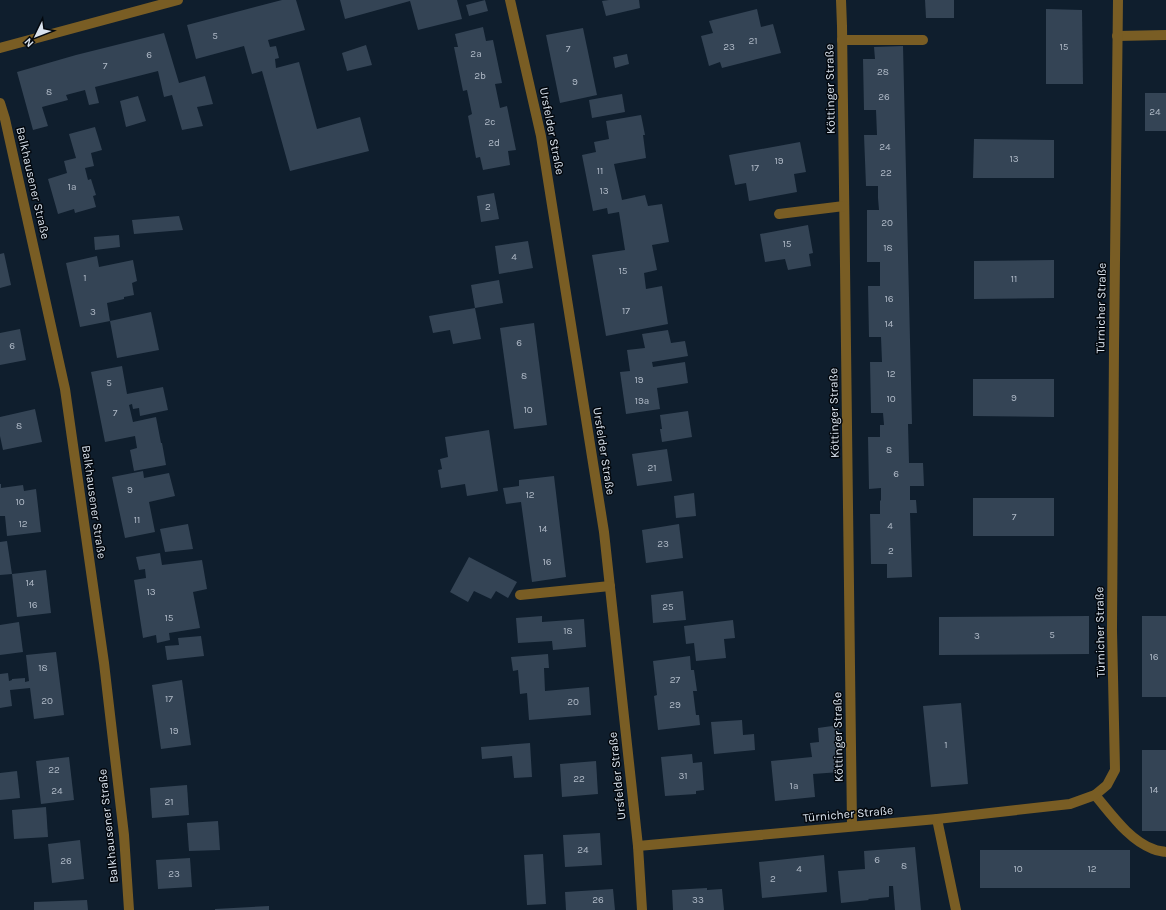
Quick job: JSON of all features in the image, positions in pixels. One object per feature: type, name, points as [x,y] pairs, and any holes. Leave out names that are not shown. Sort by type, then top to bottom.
[{"type":"street","points":[[0,48],[178,0]]},
{"type":"street","name":"Ursfelder Straße","points":[[510,0],[541,136],[604,532],[638,846],[642,910]]},
{"type":"street","name":"Köttinger Straße","points":[[841,0],[852,826]]},
{"type":"street","name":"Türnicher Straße","points":[[638,846],[937,819],[1070,804],[1095,795],[1106,785],[1115,770],[1112,630],[1118,0]]},
{"type":"street","points":[[1117,36],[1166,35]]},
{"type":"street","points":[[842,40],[923,40]]},
{"type":"street","name":"Balkhausener Straße","points":[[0,103],[5,119],[65,389],[104,663],[124,835],[129,910]]},
{"type":"street","points":[[779,214],[844,206]]},
{"type":"street","points":[[520,595],[610,586]]},
{"type":"street","points":[[1095,795],[1130,834],[1154,850],[1166,852]]},
{"type":"street","points":[[937,819],[956,910]]},
{"type":"building","points":[[282,0],[296,0],[305,30],[268,40],[270,47],[276,46],[279,58],[275,59],[276,68],[299,62],[317,129],[360,117],[369,151],[290,171],[262,71],[252,74],[244,46],[196,59],[187,25]]},
{"type":"building","points":[[340,0],[457,0],[462,19],[418,30],[410,1],[345,19]]},
{"type":"building","points":[[485,0],[488,11],[469,16],[466,5]]},
{"type":"building","points":[[639,0],[640,8],[606,16],[602,1]]},
{"type":"building","points":[[925,0],[954,0],[954,18],[926,18]]},
{"type":"building","points":[[757,9],[761,27],[773,24],[781,53],[722,68],[720,62],[709,66],[701,36],[713,33],[709,21]]},
{"type":"building","points":[[1046,9],[1082,10],[1083,84],[1046,84]]},
{"type":"building","points":[[483,27],[486,41],[493,40],[502,83],[495,84],[500,108],[507,106],[516,150],[508,151],[510,165],[483,170],[480,157],[476,158],[468,116],[472,114],[467,90],[463,91],[454,47],[458,47],[455,34]]},
{"type":"building","points":[[583,28],[597,95],[560,103],[546,35]]},
{"type":"building","points":[[164,33],[179,83],[205,76],[213,104],[197,107],[203,126],[182,130],[172,95],[164,97],[158,71],[95,87],[99,103],[89,105],[85,90],[66,95],[68,100],[42,107],[48,126],[33,130],[17,72],[76,55]]},
{"type":"building","points":[[366,45],[372,65],[347,71],[342,53]]},
{"type":"building","points":[[903,46],[912,424],[908,424],[909,463],[923,463],[924,486],[910,486],[910,500],[916,500],[917,513],[910,513],[912,577],[887,578],[887,564],[871,564],[870,514],[880,514],[881,488],[869,489],[868,437],[880,437],[880,425],[884,425],[883,413],[871,413],[870,362],[882,362],[881,337],[869,337],[868,286],[880,286],[880,262],[867,262],[867,210],[879,210],[878,186],[866,186],[864,135],[877,135],[876,110],[864,110],[863,59],[875,59],[874,47]]},
{"type":"building","points":[[627,54],[629,64],[615,68],[613,57]]},
{"type":"building","points":[[1145,93],[1166,93],[1166,131],[1145,131]]},
{"type":"building","points":[[622,94],[625,112],[592,118],[589,100]]},
{"type":"building","points":[[138,96],[146,121],[126,127],[120,101]]},
{"type":"building","points":[[641,115],[645,135],[643,135],[646,158],[614,164],[622,200],[645,195],[648,206],[662,204],[669,242],[652,245],[657,270],[644,273],[646,289],[662,286],[668,324],[606,336],[592,255],[625,250],[619,212],[608,214],[607,208],[593,211],[582,155],[596,152],[594,142],[609,139],[606,121]]},
{"type":"building","points":[[95,127],[102,150],[91,153],[94,166],[85,168],[88,180],[91,179],[96,195],[93,196],[96,207],[75,213],[74,209],[58,214],[48,179],[67,173],[64,161],[76,158],[69,134]]},
{"type":"building","points":[[974,139],[1054,140],[1054,178],[973,178]]},
{"type":"building","points":[[800,142],[806,172],[794,174],[797,192],[749,201],[746,183],[735,185],[729,155]]},
{"type":"building","points":[[494,193],[499,219],[481,222],[477,196]]},
{"type":"building","points":[[179,216],[183,230],[134,234],[132,220]]},
{"type":"building","points":[[808,225],[813,253],[809,254],[811,266],[788,270],[785,259],[765,262],[760,234]]},
{"type":"building","points":[[119,235],[120,247],[95,250],[94,237]]},
{"type":"building","points":[[528,241],[533,268],[499,274],[495,246]]},
{"type":"building","points":[[4,253],[11,285],[0,288],[0,254]]},
{"type":"building","points":[[97,256],[99,267],[133,260],[137,281],[132,283],[134,295],[107,303],[110,321],[80,327],[66,263]]},
{"type":"building","points":[[1054,260],[1054,298],[974,299],[974,261]]},
{"type":"building","points":[[499,280],[503,303],[475,308],[471,285]]},
{"type":"building","points":[[475,308],[481,339],[453,344],[450,330],[433,333],[429,316]]},
{"type":"building","points":[[151,312],[159,350],[117,358],[110,321]]},
{"type":"building","points":[[534,323],[547,425],[514,429],[500,328]]},
{"type":"building","points":[[20,329],[26,360],[0,365],[0,333]]},
{"type":"building","points":[[668,330],[671,343],[685,341],[688,356],[652,362],[653,367],[685,362],[688,383],[657,388],[660,409],[626,414],[620,372],[630,371],[627,350],[645,348],[642,334]]},
{"type":"building","points":[[122,366],[127,394],[163,387],[168,410],[140,416],[139,408],[133,409],[132,404],[129,405],[133,422],[156,417],[166,465],[134,471],[130,450],[137,448],[135,436],[105,442],[91,372]]},
{"type":"building","points":[[973,379],[1054,379],[1054,417],[973,416]]},
{"type":"building","points":[[35,409],[42,442],[3,450],[0,436],[0,417]]},
{"type":"building","points":[[688,411],[692,437],[662,442],[660,415]]},
{"type":"building","points":[[489,430],[498,491],[467,496],[465,484],[441,488],[438,470],[442,469],[440,459],[448,457],[445,437]]},
{"type":"building","points":[[667,449],[672,481],[637,486],[632,454]]},
{"type":"building","points":[[143,471],[144,478],[169,473],[175,496],[149,502],[155,532],[125,538],[112,477]]},
{"type":"building","points":[[554,476],[566,577],[532,582],[521,502],[506,504],[503,488],[519,486],[519,480]]},
{"type":"building","points":[[0,484],[1,488],[23,485],[24,491],[36,489],[41,532],[7,536],[5,516],[0,516]]},
{"type":"building","points":[[694,493],[696,516],[676,518],[674,496]]},
{"type":"building","points":[[973,498],[1054,498],[1054,536],[973,536]]},
{"type":"building","points":[[188,524],[193,549],[165,552],[160,529]]},
{"type":"building","points":[[679,524],[683,558],[646,563],[642,530]]},
{"type":"building","points":[[7,541],[12,574],[0,575],[0,542]]},
{"type":"building","points":[[160,553],[162,565],[202,560],[207,589],[193,592],[200,628],[169,633],[170,640],[157,643],[156,635],[143,638],[134,580],[146,578],[145,569],[139,570],[136,557]]},
{"type":"building","points":[[469,557],[517,582],[508,598],[496,591],[491,599],[474,591],[468,602],[450,592]]},
{"type":"building","points":[[46,570],[51,613],[17,617],[12,574]]},
{"type":"building","points":[[683,591],[686,620],[653,623],[651,595]]},
{"type":"building","points":[[542,616],[542,622],[584,619],[586,647],[553,650],[552,641],[518,643],[516,618]]},
{"type":"building","points":[[1089,616],[1089,654],[939,655],[939,617]]},
{"type":"building","points":[[1142,616],[1166,616],[1166,697],[1142,697]]},
{"type":"building","points":[[733,620],[735,638],[724,639],[726,658],[696,661],[694,643],[686,644],[684,626]]},
{"type":"building","points":[[19,622],[23,652],[0,655],[0,625]]},
{"type":"building","points":[[201,636],[204,656],[167,660],[165,646],[179,645],[178,638]]},
{"type":"building","points":[[56,652],[64,715],[34,719],[30,688],[10,690],[12,706],[0,708],[0,674],[8,673],[9,681],[12,679],[25,678],[25,682],[29,681],[26,655]]},
{"type":"building","points":[[548,654],[549,668],[544,668],[545,691],[589,687],[591,715],[529,720],[527,693],[520,694],[518,670],[513,671],[511,657]]},
{"type":"building","points":[[690,656],[691,670],[694,670],[697,691],[693,691],[696,715],[699,715],[700,725],[658,730],[654,696],[657,695],[653,661]]},
{"type":"building","points":[[182,680],[191,745],[161,749],[152,685]]},
{"type":"building","points":[[961,703],[968,784],[931,787],[923,706]]},
{"type":"building","points":[[742,720],[743,735],[754,734],[755,750],[714,754],[711,722]]},
{"type":"building","points":[[839,725],[840,772],[813,774],[815,797],[775,801],[771,761],[812,757],[810,743],[819,742],[818,728]]},
{"type":"building","points":[[530,743],[532,777],[514,778],[512,756],[482,759],[481,747]]},
{"type":"building","points":[[1142,750],[1166,750],[1166,831],[1142,831]]},
{"type":"building","points":[[692,754],[693,763],[702,762],[704,790],[696,791],[696,794],[665,796],[661,757]]},
{"type":"building","points":[[69,757],[74,800],[41,804],[36,761]]},
{"type":"building","points":[[596,761],[598,794],[562,797],[560,764]]},
{"type":"building","points":[[17,771],[20,798],[0,800],[0,773]]},
{"type":"building","points":[[187,785],[189,815],[152,818],[150,788]]},
{"type":"building","points":[[46,807],[48,837],[14,839],[12,810]]},
{"type":"building","points":[[218,821],[220,850],[189,851],[187,823]]},
{"type":"building","points":[[600,833],[602,865],[565,867],[563,835]]},
{"type":"building","points":[[80,840],[84,879],[52,883],[48,844]]},
{"type":"building","points":[[915,847],[921,910],[895,910],[893,886],[889,886],[889,897],[841,903],[838,871],[865,869],[864,851]]},
{"type":"building","points":[[980,850],[1130,850],[1130,888],[980,888]]},
{"type":"building","points":[[543,854],[546,904],[527,905],[524,855]]},
{"type":"building","points":[[824,855],[827,892],[762,898],[759,862]]},
{"type":"building","points":[[190,858],[192,887],[158,889],[156,860]]},
{"type":"building","points":[[707,888],[707,890],[722,889],[724,910],[673,910],[672,890]]},
{"type":"building","points":[[613,889],[615,910],[566,910],[565,892]]},
{"type":"building","points":[[87,900],[88,910],[34,910],[34,902]]},
{"type":"building","points":[[269,906],[269,910],[215,910],[215,909]]}]
